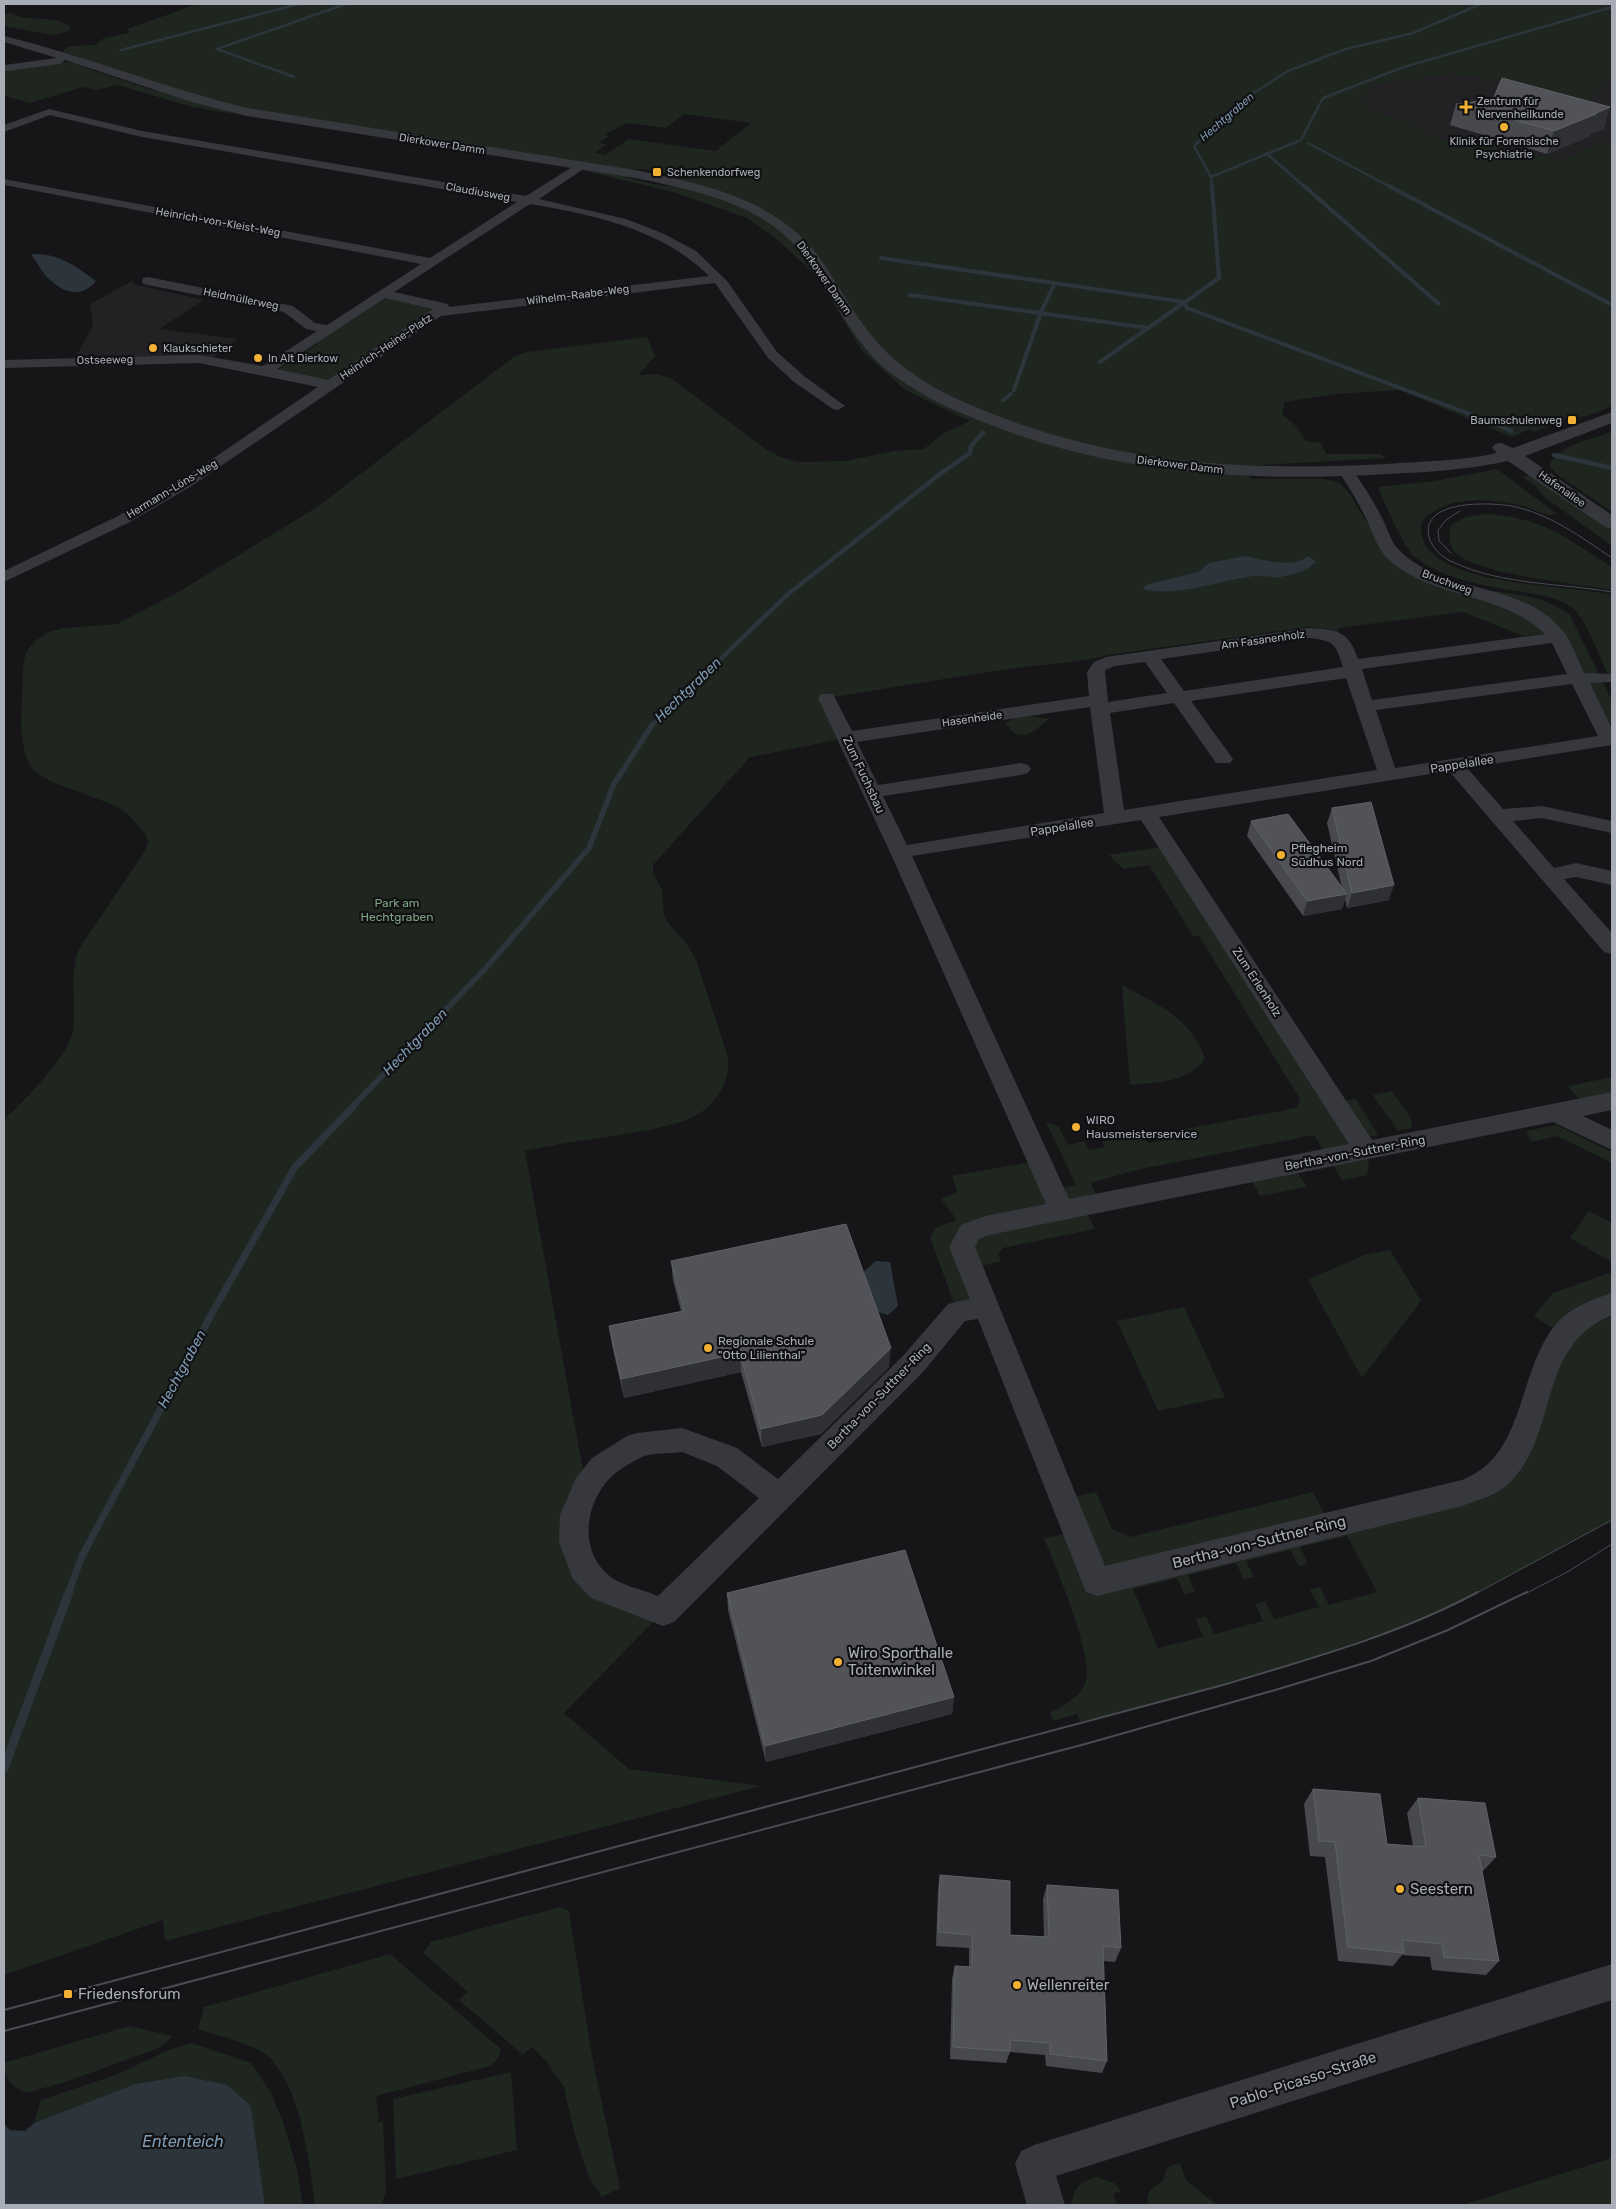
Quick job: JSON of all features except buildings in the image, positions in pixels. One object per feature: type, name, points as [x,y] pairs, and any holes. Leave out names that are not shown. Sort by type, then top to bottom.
[{"type":"street","name":"Dierkower Damm","points":[[4,40],[77,60],[196,99],[247,112],[639,175],[701,189],[751,208],[772,220],[796,238],[805,248],[870,344],[885,360],[929,391],[996,422],[1061,444],[1173,465],[1240,472],[1346,471],[1447,466],[1506,451],[1612,417]]},
{"type":"street","points":[[5,68],[49,52]]},
{"type":"street","points":[[5,68],[31,63],[77,60]]},
{"type":"street","name":"Claudiusweg","points":[[4,129],[49,112],[142,134],[528,200],[598,215],[640,229],[692,255],[718,279],[778,362],[817,393],[838,406]]},
{"type":"street","points":[[265,371],[582,166]]},
{"type":"street","name":"Heinrich-von-Kleist-Weg","points":[[4,182],[433,262]]},
{"type":"street","name":"Wilhelm-Raabe-Weg","points":[[437,312],[718,279]]},
{"type":"street","name":"Heidmüllerweg","points":[[148,281],[288,309],[311,326],[329,329]]},
{"type":"street","name":"Heinrich-Heine-Platz","points":[[265,371],[330,385],[442,307],[383,294]]},
{"type":"street","name":"Ostseeweg","points":[[4,364],[191,358],[265,371]]},
{"type":"street","name":"Hermann-Löns-Weg","points":[[4,577],[160,499],[330,385]]},
{"type":"street","name":"Hafenallee","points":[[1506,451],[1612,523]]},
{"type":"street","name":"Bruchweg","points":[[1346,471],[1377,524],[1387,546],[1403,562],[1431,578],[1524,608],[1540,618],[1558,637],[1576,678],[1603,730],[1612,739]]},
{"type":"street","name":"Am Fasanenholz","points":[[1115,819],[1094,675],[1100,665],[1150,656],[1319,633],[1340,638],[1344,643],[1353,668],[1388,775]]},
{"type":"street","points":[[1099,705],[1180,697],[1353,668],[1558,637]]},
{"type":"street","points":[[1150,656],[1223,759]]},
{"type":"street","points":[[1366,706],[1576,678],[1606,678]]},
{"type":"street","name":"Zum Fuchsbau","points":[[827,698],[900,852]]},
{"type":"street","name":"Hasenheide","points":[[846,738],[1099,705]]},
{"type":"street","name":"Pappelallee","points":[[900,852],[1612,739]]},
{"type":"street","points":[[1454,765],[1612,947]]},
{"type":"street","points":[[872,792],[1022,769]]},
{"type":"street","points":[[1498,816],[1542,812],[1612,827]]},
{"type":"street","name":"Zum Erlenholz","points":[[1147,814],[1366,1151]]},
{"type":"street","points":[[900,852],[1062,1211]]},
{"type":"street","points":[[1550,875],[1576,870],[1612,878]]},
{"type":"street","name":"Bertha-von-Suttner-Ring","points":[[1612,1101],[985,1226],[970,1232],[962,1247],[1097,1582],[1462,1493],[1485,1485],[1498,1475],[1512,1459],[1523,1440],[1546,1363],[1563,1335],[1585,1315],[1612,1304]]},
{"type":"street","points":[[1554,1112],[1612,1141]]},
{"type":"street","name":"Bertha-von-Suttner-Ring","points":[[779,1499],[763,1483],[727,1456],[682,1440],[637,1446],[602,1467],[586,1487],[575,1514],[574,1542],[584,1569],[602,1588],[663,1612],[779,1499],[913,1364],[957,1312],[986,1306]]},
{"type":"street","name":"Pablo-Picasso-Straße","points":[[1046,2205],[1034,2164],[1612,1982]]},
{"type":"shaded area","name":"Zentrum für Nervenheilkunde","points":[[1612,4],[1612,221],[1325,99],[1433,57]]},
{"type":"shaded area","points":[[134,280],[133,284],[204,300],[159,329],[238,339],[211,359],[74,360],[93,325],[90,304]]},
{"type":"green space","name":"Park am Hechtgraben","points":[[198,4],[1612,4],[1612,78],[1594,92],[1595,97],[1586,100],[1518,81],[1449,74],[1377,84],[1370,87],[1361,103],[1326,99],[1363,104],[1378,114],[1422,125],[1420,132],[1431,137],[1448,139],[1465,136],[1528,154],[1556,159],[1565,158],[1603,143],[1612,146],[1612,406],[1588,416],[1556,420],[1557,423],[1534,432],[1531,429],[1512,437],[1400,390],[1335,394],[1285,402],[1282,415],[1296,426],[1306,441],[1321,443],[1326,454],[1381,454],[1385,458],[1246,466],[1250,479],[1323,479],[1339,482],[1349,493],[1385,552],[1512,608],[1548,633],[1523,636],[1463,612],[1338,628],[1338,633],[1330,629],[1308,627],[1107,655],[1074,662],[992,671],[827,698],[846,738],[750,757],[653,865],[653,874],[662,889],[664,915],[669,924],[687,944],[696,960],[728,1057],[727,1073],[722,1088],[718,1096],[700,1113],[675,1124],[525,1151],[586,1487],[584,1569],[663,1612],[564,1713],[629,1769],[761,1786],[165,1941],[163,1920],[4,1975],[4,1120],[44,1078],[64,1052],[73,1030],[74,967],[80,947],[145,851],[148,842],[146,835],[128,814],[116,806],[50,781],[34,771],[25,755],[21,729],[23,667],[26,652],[35,641],[49,632],[63,628],[117,624],[182,590],[317,507],[515,356],[527,352],[647,337],[655,356],[638,375],[656,374],[671,378],[767,450],[797,462],[845,461],[894,451],[924,449],[942,434],[970,421],[905,390],[862,351],[818,277],[773,236],[747,218],[673,192],[577,169],[192,107],[118,85],[96,90],[83,87],[30,103],[4,96],[4,71],[32,64],[52,62],[82,64],[80,66],[156,91],[166,88],[62,52],[69,46],[98,45],[96,44],[104,38],[129,33],[129,30],[124,30]],"holes":[[[684,114],[751,123],[716,151],[629,139],[605,155],[595,153],[607,144],[599,143],[609,136],[604,135],[627,123],[666,128]],[[621,169],[646,169],[670,174],[668,176],[688,182],[674,186],[657,184],[625,177],[627,176]]]},
{"type":"green space","points":[[11,13],[25,18],[63,22],[70,26],[70,31],[52,35],[4,26],[4,14]]},
{"type":"green space","points":[[386,297],[437,308],[331,381],[275,372],[318,343],[315,342]]},
{"type":"green space","points":[[1612,432],[1612,512],[1558,475],[1549,466],[1553,459],[1567,448]]},
{"type":"green space","points":[[1497,469],[1557,514],[1544,514],[1523,506],[1497,501],[1483,500],[1455,503],[1442,507],[1421,523],[1422,535],[1426,546],[1439,559],[1459,569],[1484,576],[1512,582],[1612,595],[1612,684],[1589,633],[1574,609],[1554,598],[1491,587],[1451,576],[1426,565],[1411,553],[1406,545],[1378,487],[1435,481]]},
{"type":"green space","points":[[1530,475],[1612,530],[1612,546],[1543,496],[1535,485],[1522,477]]},
{"type":"green space","points":[[1486,514],[1523,519],[1567,538],[1612,567],[1612,590],[1504,572],[1465,559],[1454,551],[1451,545],[1449,535],[1451,525],[1466,517]]},
{"type":"green space","points":[[1478,589],[1538,599],[1560,608],[1570,615],[1612,701],[1612,725],[1606,723],[1562,634]]},
{"type":"green space","points":[[1022,715],[1049,719],[1032,732],[1018,735],[1005,723]]},
{"type":"green space","points":[[1168,846],[1335,1103],[1356,1099],[1378,1135],[1368,1137],[1348,1129],[1369,1162],[1367,1175],[1342,1180],[1314,1135],[1136,1170],[1091,1183],[1100,1204],[1084,1207],[1095,1229],[1003,1248],[998,1253],[1001,1261],[971,1268],[986,1306],[957,1312],[930,1237],[935,1228],[957,1220],[941,1199],[957,1192],[952,1176],[1030,1162],[1053,1190],[1076,1185],[1046,1122],[1059,1127],[1068,1145],[1085,1141],[1089,1150],[1105,1147],[1102,1142],[1142,1134],[1148,1143],[1162,1141],[1159,1134],[1296,1108],[1300,1099],[1199,936],[1193,936],[1149,865],[1123,869],[1109,855]]},
{"type":"green space","points":[[1122,985],[1160,1006],[1182,1022],[1199,1044],[1205,1058],[1199,1066],[1182,1077],[1172,1080],[1130,1085]]},
{"type":"green space","points":[[1612,1077],[1612,1101],[1584,1106],[1568,1086]]},
{"type":"green space","points":[[1392,1091],[1411,1118],[1412,1128],[1398,1131],[1373,1095]]},
{"type":"green space","points":[[1556,1125],[1612,1152],[1612,1163],[1557,1136],[1531,1142],[1526,1131]]},
{"type":"green space","points":[[1293,1166],[1307,1187],[1260,1196],[1248,1174]]},
{"type":"green space","points":[[1589,1211],[1612,1223],[1612,1262],[1570,1238]]},
{"type":"green space","points":[[1390,1250],[1421,1301],[1362,1378],[1308,1280],[1364,1255]]},
{"type":"green space","points":[[1612,1272],[1612,1520],[1469,1597],[1397,1628],[1327,1653],[1223,1685],[1080,1722],[1077,1714],[1053,1721],[1050,1713],[1079,1693],[1085,1684],[1087,1672],[1085,1655],[1073,1612],[1044,1538],[1077,1532],[1064,1499],[1096,1492],[1112,1529],[1131,1537],[1313,1492],[1330,1525],[1485,1485],[1563,1335],[1534,1316],[1553,1293]],"holes":[[[1347,1536],[1377,1592],[1329,1605],[1320,1587],[1310,1590],[1319,1607],[1274,1619],[1265,1601],[1255,1604],[1263,1621],[1214,1634],[1206,1616],[1196,1619],[1203,1637],[1158,1648],[1133,1589],[1177,1578],[1185,1595],[1195,1592],[1188,1575],[1236,1563],[1244,1580],[1254,1577],[1246,1561],[1290,1550],[1299,1566],[1308,1564],[1300,1547]]]},
{"type":"green space","points":[[1184,1307],[1225,1397],[1158,1411],[1117,1321]]},
{"type":"green space","points":[[560,1907],[569,1911],[591,2051],[620,2188],[602,2197],[589,2178],[574,2132],[564,2087],[546,2061],[532,2047],[517,2060],[522,2054],[459,2000],[468,1992],[423,1953],[431,1942]]},
{"type":"green space","points":[[390,1954],[501,2049],[499,2057],[490,2066],[376,2096],[379,2119],[376,2124],[383,2120],[386,2191],[382,2205],[315,2205],[307,2149],[302,2129],[291,2091],[282,2074],[272,2060],[257,2049],[198,2029],[204,2007]]},
{"type":"green space","points":[[129,2026],[172,2036],[164,2045],[154,2050],[65,2082],[26,2093],[13,2085],[5,2074],[4,2063]]},
{"type":"green space","points":[[191,2043],[251,2063],[271,2093],[283,2122],[296,2165],[303,2205],[265,2205],[251,2106],[184,2076],[135,2084],[34,2123],[41,2100],[118,2074],[166,2051]]},
{"type":"green space","points":[[511,2072],[517,2150],[396,2179],[393,2099]]},
{"type":"green space","points":[[1612,2158],[1612,2205],[1462,2205]]},
{"type":"green space","points":[[1180,2163],[1186,2180],[1217,2205],[1149,2205],[1148,2194],[1152,2188],[1163,2181],[1167,2167]]},
{"type":"green space","points":[[1097,2177],[1114,2183],[1121,2191],[1113,2194],[1117,2205],[1071,2205],[1076,2189],[1082,2183]]},
{"type":"water","points":[[35,254],[60,259],[75,266],[96,281],[90,287],[78,292],[66,290],[46,276],[31,255]]},
{"type":"water","points":[[1245,556],[1286,563],[1301,560],[1308,556],[1316,562],[1302,571],[1281,577],[1254,576],[1183,590],[1155,591],[1143,589],[1146,585],[1198,572],[1209,563]]},
{"type":"water","points":[[876,1261],[890,1262],[898,1306],[888,1315],[875,1311],[862,1273]]},
{"type":"water","name":"Ententeich","points":[[184,2076],[227,2085],[251,2106],[265,2205],[4,2205],[4,2124],[10,2130],[25,2131],[34,2123],[135,2084]]},
{"type":"waterway","points":[[121,50],[299,4]]},
{"type":"waterway","points":[[294,77],[217,49],[346,4]]},
{"type":"waterway","name":"Hechtgraben","points":[[1211,177],[1194,146],[1249,96],[1288,71],[1346,49],[1413,33],[1481,4]]},
{"type":"waterway","points":[[1267,154],[1301,140],[1323,98],[1404,67],[1612,7]]},
{"type":"waterway","points":[[1308,143],[1392,188]]},
{"type":"waterway","points":[[1211,177],[1267,154]]},
{"type":"waterway","points":[[1267,154],[1306,188]]},
{"type":"waterway","name":"Hechtgraben","points":[[1211,177],[1212,188]]},
{"type":"waterway","name":"Hechtgraben","points":[[1184,303],[1219,278],[1212,186]]},
{"type":"waterway","points":[[1304,186],[1439,304]]},
{"type":"waterway","points":[[1389,186],[1612,305]]},
{"type":"waterway","points":[[881,258],[1055,283]]},
{"type":"waterway","name":"Hechtgraben","points":[[1041,313],[1055,283]]},
{"type":"waterway","points":[[1055,283],[1184,303]]},
{"type":"waterway","points":[[910,295],[1041,313]]},
{"type":"waterway","points":[[1100,362],[1184,303]]},
{"type":"waterway","points":[[1184,303],[1187,308],[1499,425]]},
{"type":"waterway","name":"Hechtgraben","points":[[1014,390],[1041,313]]},
{"type":"waterway","points":[[1041,313],[1148,328]]},
{"type":"waterway","name":"Hechtgraben","points":[[1003,400],[1011,394]]},
{"type":"waterway","points":[[1499,425],[1511,431]]},
{"type":"waterway","name":"Hechtgraben","points":[[652,725],[787,595],[940,474],[970,453],[971,446],[983,433]]},
{"type":"waterway","points":[[1554,455],[1612,468]]},
{"type":"waterway","name":"Hechtgraben","points":[[351,1108],[485,969],[589,848],[614,784],[652,725]]},
{"type":"waterway","name":"Hechtgraben","points":[[68,1594],[82,1556],[211,1315],[295,1167],[353,1107]]},
{"type":"waterway","name":"Hechtgraben","points":[[4,1768],[69,1592]]},
{"type":"tram line","points":[[1612,558],[1551,520],[1525,509],[1511,506],[1487,504],[1458,506],[1445,510],[1435,516],[1429,525],[1429,537],[1439,553],[1451,561],[1473,570],[1492,576],[1612,592]]},
{"type":"tram line","points":[[1451,553],[1439,541],[1438,530],[1446,520],[1460,511]]},
{"type":"tram line","points":[[1475,1594],[1612,1520]]},
{"type":"tram line","points":[[1525,1594],[1569,1571],[1612,1544]]},
{"type":"tram line","points":[[4,2010],[1223,1685],[1353,1645],[1416,1621],[1478,1592]]},
{"type":"tram line","points":[[4,2031],[1089,1743],[1282,1688],[1371,1661],[1448,1630],[1527,1592]]},
{"type":"place","name":"Zentrum für Nervenheilkunde","points":[[1466,107]]},
{"type":"place","name":"Klinik für Forensische Psychiatrie","points":[[1504,127]]},
{"type":"place","name":"Schenkendorfweg","points":[[657,172]]},
{"type":"place","name":"Klaukschieter","points":[[153,348]]},
{"type":"place","name":"In Alt Dierkow","points":[[258,358]]},
{"type":"place","name":"Baumschulenweg","points":[[1572,420]]},
{"type":"place","name":"Pflegheim Südhus Nord","points":[[1281,855]]},
{"type":"place","name":"WIRO Hausmeisterservice","points":[[1076,1127]]},
{"type":"place","name":"Regionale Schule \"Otto Lilienthal\"","points":[[708,1348]]},
{"type":"place","name":"Wiro Sporthalle Toitenwinkel","points":[[838,1662]]},
{"type":"place","name":"Seestern","points":[[1400,1889]]},
{"type":"place","name":"Wellenreiter","points":[[1017,1985]]},
{"type":"place","name":"Friedensforum","points":[[68,1994]]}]
